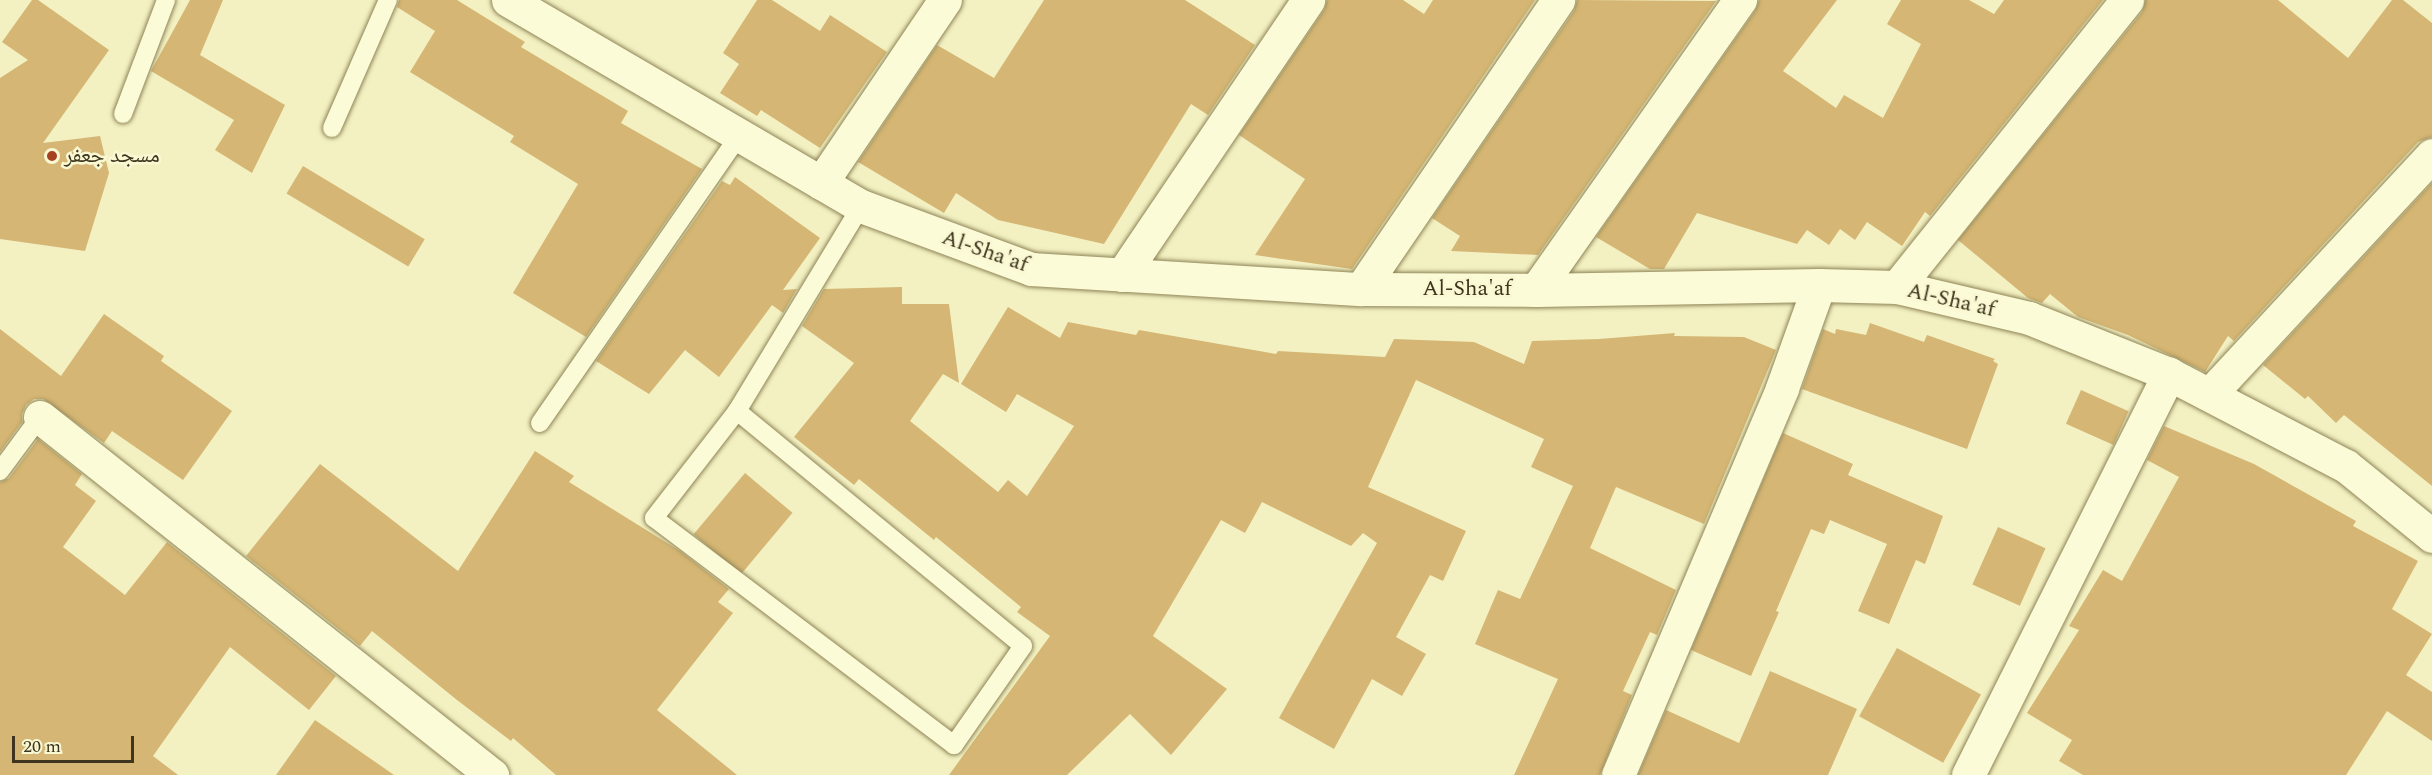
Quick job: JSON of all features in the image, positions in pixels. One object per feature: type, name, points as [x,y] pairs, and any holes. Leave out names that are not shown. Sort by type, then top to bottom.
[{"type":"street","name":"Al-Sha'af","points":[[508,0],[544,10],[739,136],[861,206],[1031,269],[1361,289],[1536,290],[1819,285],[1897,287],[2029,318],[2169,374],[2346,466],[2432,536]]},
{"type":"street","points":[[821,183],[945,0]]},
{"type":"street","points":[[1122,275],[1308,0]]},
{"type":"street","points":[[1361,289],[1558,0]]},
{"type":"street","points":[[1536,290],[1740,0]]},
{"type":"street","points":[[1897,287],[2127,0]]},
{"type":"street","points":[[2210,394],[2432,155]]},
{"type":"street","points":[[1618,775],[1782,388],[1819,285]]},
{"type":"street","points":[[1968,775],[2169,374]]},
{"type":"street","points":[[40,417],[492,775]]},
{"type":"lane","points":[[123,114],[166,0]]},
{"type":"lane","points":[[332,128],[388,0]]},
{"type":"lane","points":[[540,423],[739,136]]},
{"type":"lane","points":[[737,411],[1023,646],[954,745],[654,518],[737,411],[861,206]]},
{"type":"lane","points":[[0,471],[40,417]]},
{"type":"building","name":"مسجد جعفر","points":[[32,0],[38,0],[109,50],[43,143],[100,136],[109,173],[85,251],[0,239],[0,78],[28,60],[2,42]]},
{"type":"building","points":[[190,0],[223,0],[200,55],[285,105],[252,173],[215,150],[234,120],[151,71]]},
{"type":"building","points":[[399,0],[457,0],[525,42],[521,47],[628,111],[621,123],[702,169],[586,337],[513,293],[578,184],[510,142],[514,136],[410,72],[435,31],[397,7]]},
{"type":"building","points":[[757,0],[772,0],[820,31],[830,15],[887,52],[820,148],[761,110],[757,116],[720,93],[739,64],[723,53]]},
{"type":"building","points":[[1044,0],[1185,0],[1255,45],[1208,115],[1191,104],[1104,244],[998,220],[956,193],[944,213],[858,162],[937,45],[994,78]]},
{"type":"building","points":[[1327,0],[1403,0],[1424,14],[1433,0],[1535,0],[1352,269],[1255,255],[1305,179],[1239,135],[1324,10]]},
{"type":"building","points":[[1577,0],[1716,1],[1538,255],[1451,251],[1460,236],[1432,218],[1574,11]]},
{"type":"building","points":[[1759,0],[1837,0],[1783,71],[1836,108],[1844,95],[1883,118],[1921,44],[1887,24],[1901,0],[1969,0],[1994,14],[2004,0],[2103,0],[1930,216],[1925,212],[1902,246],[1867,222],[1855,240],[1840,229],[1829,245],[1807,230],[1797,244],[1697,213],[1664,269],[1650,269],[1596,237],[1755,11]]},
{"type":"building","points":[[2145,0],[2278,0],[2348,58],[2392,0],[2403,0],[2432,23],[2432,137],[2418,142],[2234,341],[2228,336],[2205,372],[2128,335],[2078,317],[2050,294],[2042,303],[2028,298],[1958,240],[2142,12]]},
{"type":"building","points":[[303,166],[425,239],[408,267],[287,193]]},
{"type":"building","points":[[735,177],[820,238],[783,290],[797,289],[783,313],[772,305],[719,377],[685,350],[649,394],[596,361],[722,181],[730,185]]},
{"type":"building","points":[[2432,183],[2432,486],[2344,415],[2336,423],[2308,396],[2305,399],[2263,365]]},
{"type":"building","points":[[902,287],[902,304],[949,304],[959,383],[943,374],[910,421],[998,492],[1008,480],[1027,496],[1074,426],[1017,394],[1006,412],[961,384],[1008,307],[1060,338],[1068,322],[1136,335],[1139,330],[1276,354],[1278,351],[1385,357],[1394,339],[1474,342],[1524,364],[1532,341],[1675,333],[1674,336],[1744,337],[1776,350],[1704,524],[1616,487],[1590,548],[1676,590],[1657,635],[1650,632],[1623,691],[1632,695],[1600,775],[1514,775],[1558,679],[1475,644],[1498,590],[1520,599],[1573,486],[1531,467],[1544,439],[1416,380],[1368,487],[1466,531],[1443,581],[1430,575],[1396,637],[1426,654],[1402,696],[1372,679],[1334,749],[1279,718],[1377,543],[1363,533],[1351,546],[1262,502],[1245,533],[1221,520],[1153,636],[1227,689],[1171,755],[1130,714],[1067,775],[949,775],[1050,636],[1017,612],[1021,607],[936,537],[934,540],[859,479],[854,485],[794,437],[854,363],[802,326],[824,289]]},
{"type":"building","points":[[104,314],[164,356],[161,361],[232,411],[183,480],[112,431],[104,443],[43,399],[34,399],[26,405],[22,414],[22,422],[0,452],[0,329],[61,376]]},
{"type":"building","points":[[1870,323],[1924,342],[1927,335],[1995,359],[1993,361],[1998,364],[1967,449],[1802,389],[1823,329],[1835,334],[1836,329],[1866,335]]},
{"type":"building","points":[[2081,390],[2129,411],[2113,445],[2066,424]]},
{"type":"building","points":[[2164,426],[2254,464],[2356,521],[2353,526],[2418,561],[2392,609],[2432,634],[2406,675],[2432,692],[2432,741],[2387,711],[2346,775],[2083,775],[2059,761],[2072,740],[2027,713],[2079,630],[2069,626],[2103,570],[2122,581],[2179,477],[2147,460]]},
{"type":"building","points":[[1783,433],[1853,464],[1848,475],[1943,516],[1925,564],[1916,560],[1889,624],[1858,611],[1887,544],[1830,520],[1824,534],[1811,529],[1751,676],[1691,650]]},
{"type":"building","points":[[38,439],[82,474],[75,485],[96,501],[63,547],[125,595],[167,542],[336,676],[309,710],[230,647],[153,756],[178,775],[0,775],[0,482],[9,478]]},
{"type":"building","points":[[535,451],[574,476],[569,482],[680,551],[729,589],[718,602],[733,613],[657,710],[737,775],[556,775],[513,738],[511,741],[372,631],[360,646],[246,556],[320,464],[458,571]]},
{"type":"building","points":[[745,473],[792,513],[741,574],[694,534]]},
{"type":"building","points":[[1998,527],[2046,548],[2020,606],[1972,585]]},
{"type":"building","points":[[1897,648],[1981,695],[1943,763],[1859,716]]},
{"type":"building","points":[[1770,671],[1857,709],[1828,775],[1638,775],[1666,710],[1739,743]]},
{"type":"building","points":[[315,720],[394,775],[276,775]]},
{"type":"place","name":"مسجد جعفر","points":[[52,156]]}]
